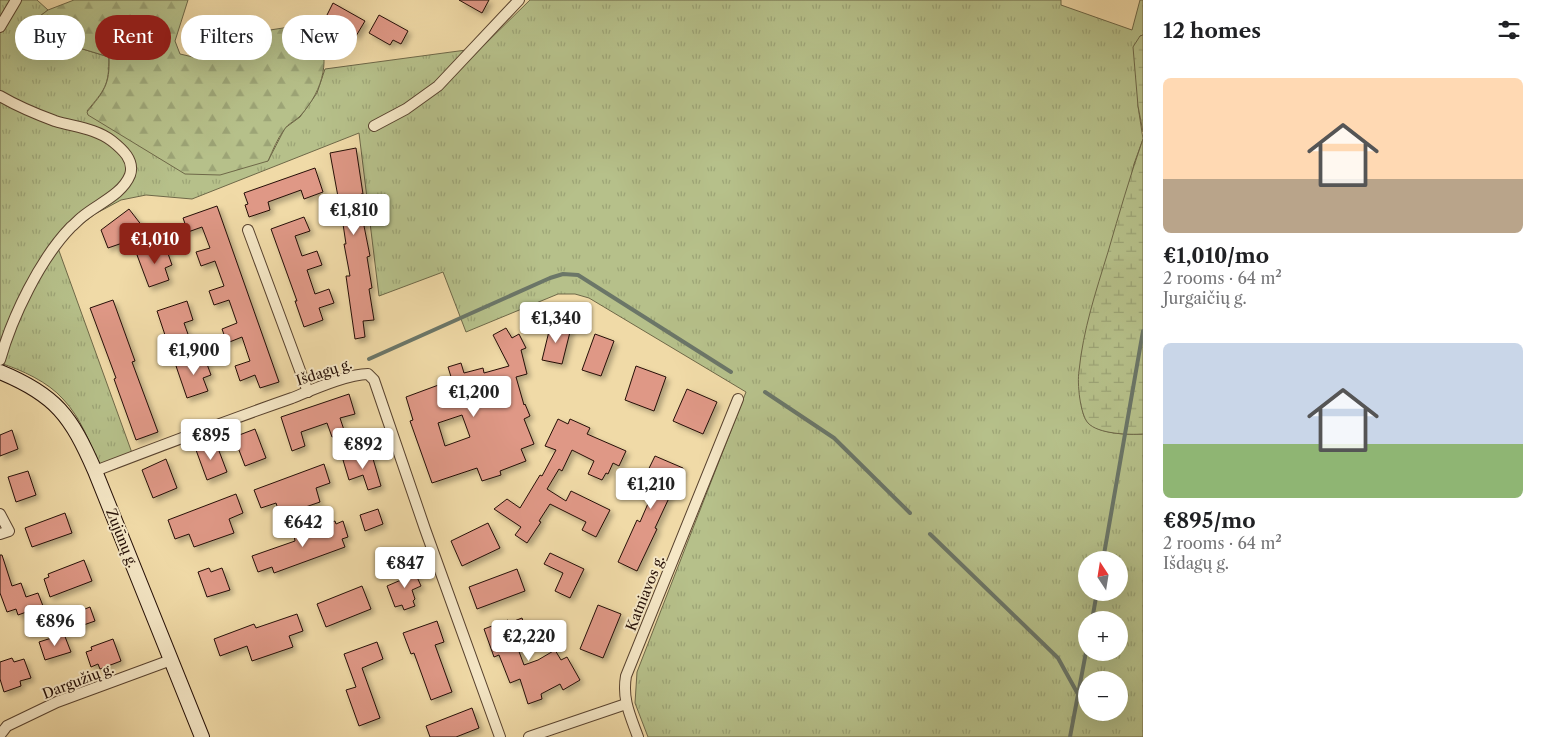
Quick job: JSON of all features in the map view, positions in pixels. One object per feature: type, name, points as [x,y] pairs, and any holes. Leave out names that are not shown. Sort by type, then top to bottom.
[{"type":"main road","name":"Zujūnų g.","points":[[0,372],[22,381],[41,392],[60,409],[75,428],[95,471],[202,737]]},
{"type":"street","points":[[1,24],[16,0]]},
{"type":"street","points":[[374,126],[406,109],[438,86],[519,0]]},
{"type":"street","points":[[0,96],[13,104],[56,121],[95,131],[110,139],[125,151],[130,162],[130,173],[124,185],[82,216],[53,248],[13,320],[0,360]]},
{"type":"street","points":[[248,230],[308,392]]},
{"type":"street","name":"Išdagų g.","points":[[95,471],[308,392],[359,374],[368,374],[374,380],[500,737]]},
{"type":"street","name":"Katniavos g.","points":[[638,737],[626,704],[624,689],[626,676],[738,399]]},
{"type":"street","points":[[0,514],[9,531],[0,534]]},
{"type":"street","name":"Dargužių g.","points":[[0,735],[7,726],[58,702],[171,660]]},
{"type":"street","points":[[529,737],[626,704]]},
{"type":"green space","points":[[0,0],[37,0],[48,10],[41,15],[15,15],[15,60],[85,60],[85,50],[95,53],[95,60],[109,60],[105,87],[87,111],[268,161],[285,128],[300,117],[317,93],[325,69],[481,48],[530,0],[1061,0],[1061,5],[1132,30],[1140,0],[1143,0],[1143,35],[1140,36],[1138,106],[1143,139],[1134,164],[1080,397],[1084,415],[1090,425],[1112,433],[1143,434],[1143,737],[648,737],[635,703],[637,672],[746,392],[589,298],[575,294],[558,294],[466,332],[443,272],[379,296],[359,133],[192,199],[146,195],[121,200],[95,214],[73,231],[58,248],[132,453],[100,467],[89,440],[69,406],[50,387],[17,369],[0,363]]},
{"type":"green space","points":[[74,0],[188,0],[183,15],[181,15],[181,22],[175,41],[181,54],[181,60],[272,60],[272,30],[282,28],[282,60],[324,60],[323,73],[320,84],[309,105],[282,133],[268,161],[220,175],[185,174],[88,115],[87,112],[105,87],[109,60],[171,60],[171,15],[95,15],[95,53],[85,50],[85,15],[41,15],[48,10]]},
{"type":"green space","points":[[1143,35],[1143,132],[1138,106],[1133,47],[1140,36]]},
{"type":"green space","points":[[1143,139],[1143,434],[1122,434],[1106,432],[1088,423],[1081,406],[1078,376],[1090,311]]},
{"type":"building","points":[[459,0],[489,0],[482,13]]},
{"type":"building","points":[[333,3],[354,15],[327,15]]},
{"type":"building","points":[[379,15],[408,31],[401,44],[393,40],[390,45],[369,33]]},
{"type":"building","points":[[357,16],[365,21],[357,34]]},
{"type":"building","points":[[356,148],[363,194],[361,194],[366,225],[364,226],[370,256],[367,257],[372,288],[369,289],[374,320],[363,321],[365,337],[355,339],[346,276],[350,276],[344,244],[346,244],[330,153]]},
{"type":"building","points":[[315,168],[323,192],[304,199],[301,190],[268,202],[270,210],[249,217],[245,205],[248,204],[244,193]]},
{"type":"building","points":[[217,206],[279,382],[260,388],[255,375],[240,381],[235,366],[250,361],[242,337],[227,343],[222,329],[237,323],[229,300],[214,305],[209,291],[224,286],[215,261],[201,266],[196,252],[210,248],[202,227],[188,232],[183,218]]},
{"type":"building","points":[[129,209],[146,231],[132,242],[131,240],[108,248],[101,230]]},
{"type":"building","points":[[304,217],[310,231],[295,236],[302,256],[317,251],[322,265],[307,270],[315,294],[329,289],[334,303],[319,308],[323,320],[304,327],[295,301],[297,301],[271,229]]},
{"type":"building","points":[[165,245],[172,265],[165,268],[169,280],[149,287],[137,255]]},
{"type":"building","points":[[113,300],[135,361],[132,362],[158,432],[136,440],[114,379],[116,378],[90,308]]},
{"type":"building","points":[[187,301],[193,320],[184,323],[189,337],[168,344],[157,311]]},
{"type":"building","points":[[551,323],[571,328],[562,364],[542,360]]},
{"type":"building","points":[[506,328],[512,338],[519,334],[526,348],[521,350],[527,374],[516,377],[524,405],[530,416],[524,419],[534,444],[521,449],[526,461],[500,471],[501,475],[482,481],[477,468],[432,483],[410,421],[413,420],[406,397],[452,380],[448,367],[461,363],[464,373],[483,368],[484,373],[509,366],[493,335]],"holes":[[[462,415],[470,437],[445,446],[438,423]]]},
{"type":"building","points":[[595,334],[614,341],[601,376],[582,370]]},
{"type":"building","points":[[204,356],[211,375],[203,378],[208,391],[187,398],[176,366]]},
{"type":"building","points":[[636,366],[666,377],[654,411],[625,400]]},
{"type":"building","points":[[687,389],[717,402],[703,434],[673,421]]},
{"type":"building","points":[[349,394],[355,414],[340,418],[345,433],[332,437],[327,423],[301,432],[305,446],[292,451],[281,417]]},
{"type":"building","points":[[558,419],[568,424],[570,419],[590,428],[587,434],[626,451],[619,466],[613,463],[608,474],[606,473],[602,480],[588,474],[594,461],[572,450],[562,471],[559,469],[547,489],[566,501],[571,491],[610,510],[596,537],[582,530],[586,522],[550,504],[527,543],[515,535],[521,527],[494,509],[507,499],[520,508],[540,475],[542,476],[556,450],[545,446]]},
{"type":"building","points":[[255,429],[266,458],[245,466],[234,437]]},
{"type":"building","points":[[12,430],[18,449],[0,456],[0,435]]},
{"type":"building","points":[[216,443],[227,472],[207,480],[196,450]]},
{"type":"building","points":[[371,452],[381,486],[368,490],[363,475],[349,480],[343,460]]},
{"type":"building","points":[[655,456],[683,468],[637,571],[618,562],[637,520],[640,522],[650,499],[637,493]]},
{"type":"building","points":[[166,459],[177,488],[153,498],[142,470]]},
{"type":"building","points":[[324,464],[330,483],[316,488],[320,502],[294,511],[281,518],[276,503],[261,508],[254,490]]},
{"type":"building","points":[[28,471],[36,495],[16,502],[8,477]]},
{"type":"building","points":[[236,494],[243,513],[229,519],[234,533],[194,547],[189,534],[175,539],[168,520]]},
{"type":"building","points":[[378,509],[383,524],[365,531],[360,515]]},
{"type":"building","points":[[65,513],[72,533],[32,547],[25,528]]},
{"type":"building","points":[[335,521],[336,524],[343,521],[348,537],[342,539],[345,547],[274,573],[272,567],[258,572],[252,556],[295,541],[294,536]]},
{"type":"building","points":[[488,523],[500,548],[462,566],[451,541]]},
{"type":"building","points":[[550,553],[584,569],[570,598],[555,591],[563,573],[544,564]]},
{"type":"building","points":[[0,555],[2,555],[12,586],[21,583],[26,597],[38,593],[43,606],[18,615],[16,609],[7,612],[0,593]]},
{"type":"building","points":[[84,560],[92,581],[50,597],[44,579],[49,577],[48,574]]},
{"type":"building","points":[[209,568],[211,572],[222,568],[230,590],[207,597],[198,572]]},
{"type":"building","points":[[413,568],[421,586],[412,590],[415,606],[404,610],[402,605],[395,607],[387,586],[401,580],[398,574]]},
{"type":"building","points":[[517,569],[525,591],[477,609],[469,587]]},
{"type":"building","points":[[362,586],[371,609],[326,627],[317,604]]},
{"type":"building","points":[[598,605],[621,614],[603,658],[580,649]]},
{"type":"building","points":[[90,607],[95,621],[75,628],[70,615]]},
{"type":"building","points":[[297,614],[303,631],[289,636],[293,647],[252,661],[247,646],[220,656],[214,639],[254,624],[256,628]]},
{"type":"building","points":[[522,618],[528,636],[515,641],[524,665],[538,660],[555,650],[561,660],[567,657],[580,680],[563,690],[560,684],[541,694],[542,699],[528,704],[520,679],[510,683],[499,655],[494,657],[484,629],[508,620],[509,623]]},
{"type":"building","points":[[437,621],[444,642],[435,645],[452,692],[431,700],[414,653],[411,654],[403,633]]},
{"type":"building","points":[[64,634],[71,652],[45,660],[39,642]]},
{"type":"building","points":[[113,639],[121,661],[100,669],[98,664],[91,667],[86,652],[92,650],[91,647]]},
{"type":"building","points":[[377,642],[383,659],[362,668],[380,718],[359,726],[346,690],[356,687],[344,654]]},
{"type":"building","points":[[12,658],[14,662],[24,659],[31,678],[20,681],[21,686],[4,692],[0,679],[0,662]]},
{"type":"building","points":[[472,708],[479,728],[456,737],[430,737],[426,726]]},
{"type":"waterway","points":[[369,359],[550,278],[563,274],[578,275],[731,372]]},
{"type":"waterway","points":[[1105,551],[1143,331]]},
{"type":"waterway","points":[[765,392],[834,438],[910,513]]},
{"type":"waterway","points":[[930,534],[1058,658],[1078,694]]},
{"type":"waterway","points":[[1094,611],[1095,601]]},
{"type":"waterway","points":[[1070,737],[1084,661]]}]
